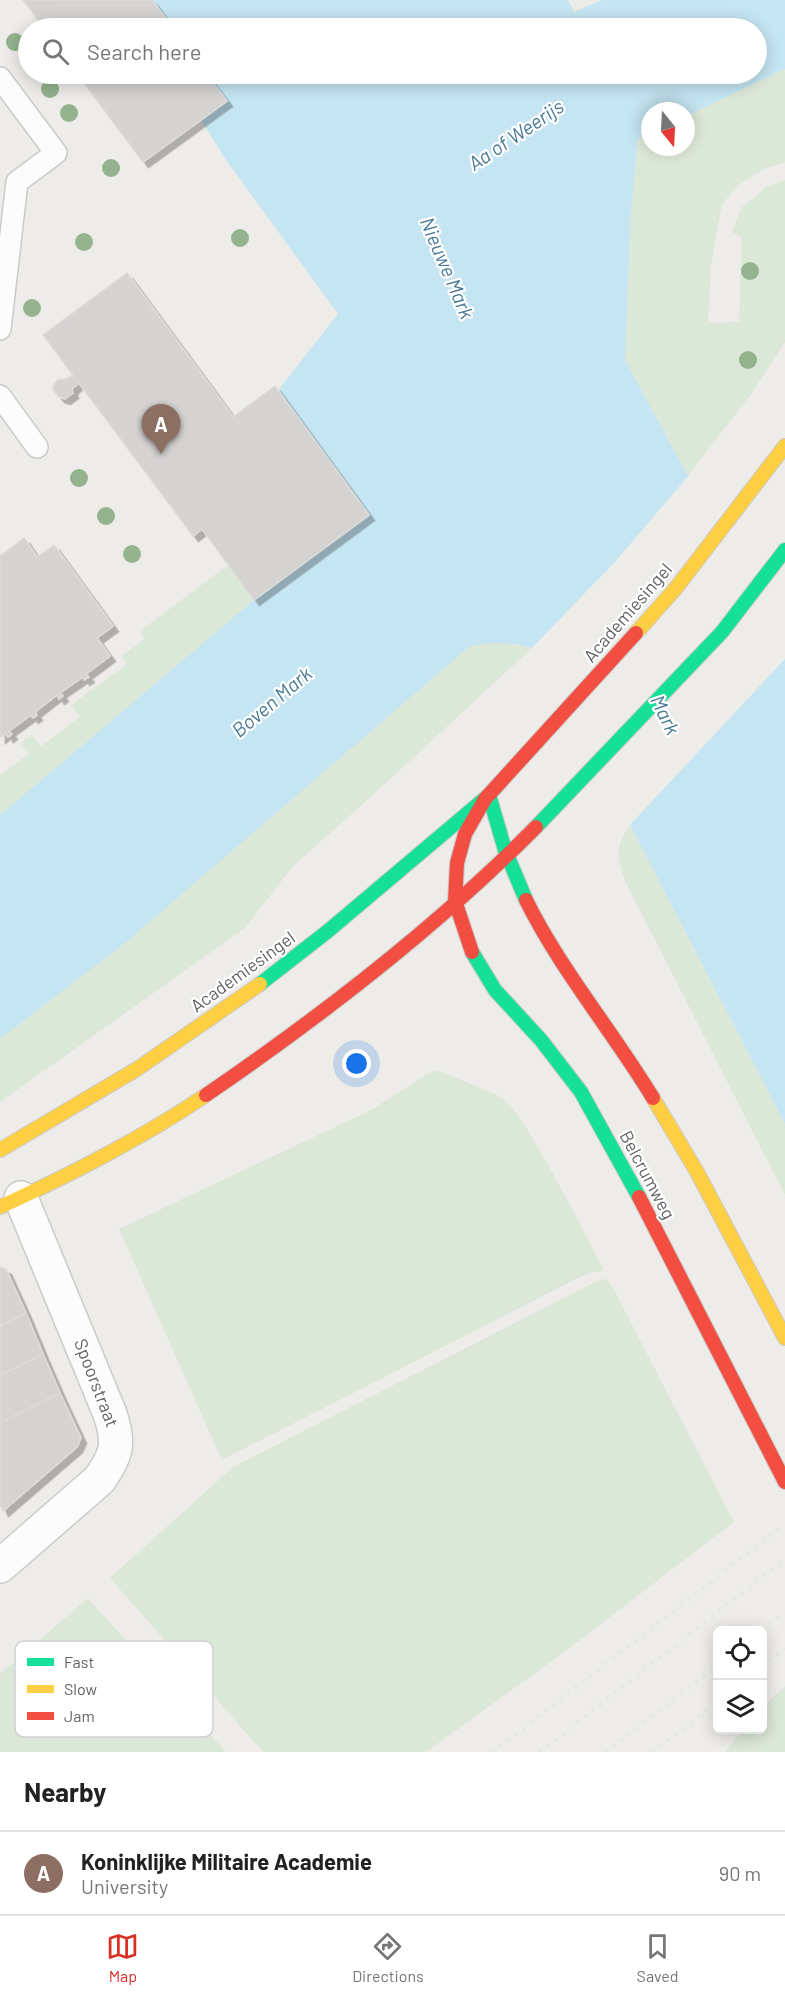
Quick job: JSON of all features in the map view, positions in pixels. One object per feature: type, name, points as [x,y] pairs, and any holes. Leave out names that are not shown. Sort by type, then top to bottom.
[{"type":"main road","name":"Academiesingel","points":[[455,901],[460,848],[471,820],[489,795],[676,588],[783,449]]},
{"type":"main road","points":[[10,1202],[107,1155],[204,1095],[287,1039],[379,966],[506,856],[553,809],[724,631],[785,550]]},
{"type":"main road","name":"Academiesingel","points":[[0,1150],[137,1069],[244,996],[328,931],[489,795]]},
{"type":"main road","points":[[489,795],[506,856],[524,897],[546,937],[631,1061],[697,1172],[785,1338]]},
{"type":"main road","name":"Belcrumweg","points":[[455,901],[472,952],[495,990],[541,1040],[581,1092],[647,1213],[785,1482]]},
{"type":"street","name":"Spoorstraat","points":[[0,1566],[99,1480],[112,1462],[117,1446],[116,1430],[111,1414],[10,1202]]},
{"type":"lane","points":[[0,78],[56,153],[17,182],[0,329]]},
{"type":"lane","points":[[0,396],[37,447]]},
{"type":"green space","points":[[785,69],[785,162],[764,169],[740,184],[722,204],[711,265],[708,323],[739,322],[742,238],[732,232],[741,208],[766,187],[785,180],[785,342],[751,394],[688,476],[625,360],[631,211],[638,138],[641,137],[641,156],[695,156],[695,112],[753,84],[767,84],[767,78]]},
{"type":"green space","points":[[228,565],[254,600],[0,815],[0,775],[29,754],[21,743],[32,734],[41,746],[80,717],[71,705],[127,664],[122,656],[144,639],[140,631]]},
{"type":"green space","points":[[500,642],[532,648],[293,866],[245,928],[0,1102],[0,1039],[125,942],[469,647]]},
{"type":"green space","points":[[630,825],[785,1124],[785,1195],[626,883],[619,859],[619,846]]},
{"type":"green space","points":[[432,1071],[443,1072],[499,1096],[511,1107],[526,1127],[555,1178],[604,1271],[592,1272],[580,1277],[222,1460],[119,1229],[371,1110]]},
{"type":"green space","points":[[606,1279],[612,1286],[734,1522],[563,1653],[426,1752],[263,1752],[213,1695],[213,1641],[165,1641],[110,1578],[233,1467],[599,1280]]},
{"type":"green space","points":[[88,1598],[127,1641],[38,1641]]},
{"type":"green space","points":[[15,1661],[15,1737],[213,1737],[226,1752],[0,1752],[0,1674]]},
{"type":"green space","points":[[785,1686],[785,1752],[725,1752],[740,1734],[767,1734],[767,1702]]},
{"type":"water","points":[[152,0],[568,0],[574,12],[602,0],[785,0],[785,69],[767,78],[767,18],[166,18]]},
{"type":"water","points":[[214,84],[753,84],[695,112],[695,102],[641,102],[641,137],[638,138],[631,211],[625,360],[785,654],[785,1124],[630,825],[532,648],[508,644],[493,643],[469,647],[125,943],[0,1039],[0,815],[254,600],[369,515],[276,393],[338,314],[226,160],[201,120],[227,101]]},
{"type":"pier","points":[[690,474],[785,648],[785,659],[628,827],[529,651],[614,563]]},
{"type":"building","points":[[23,0],[152,0],[166,18],[36,18]]},
{"type":"building","points":[[84,84],[214,84],[227,101],[143,162]]},
{"type":"building","points":[[127,273],[233,417],[275,386],[369,515],[254,600],[202,529],[193,536],[79,383],[73,388],[73,393],[65,399],[59,397],[53,389],[58,380],[73,375],[43,335]]},
{"type":"building","points":[[24,538],[37,557],[54,545],[113,626],[97,638],[110,656],[86,674],[89,677],[84,680],[83,677],[60,693],[63,696],[59,699],[57,695],[35,712],[37,715],[33,718],[31,715],[9,731],[12,734],[8,737],[6,733],[0,738],[0,556]]},
{"type":"building","points":[[0,1267],[6,1269],[26,1313],[0,1326]]},
{"type":"building","points":[[26,1313],[43,1354],[0,1375],[0,1326]]},
{"type":"building","points":[[43,1354],[60,1393],[0,1423],[0,1375]]},
{"type":"building","points":[[60,1393],[81,1438],[77,1447],[3,1511],[0,1504],[0,1423]]},
{"type":"railway","points":[[493,1752],[785,1524]]},
{"type":"railway","points":[[540,1752],[785,1559]]},
{"type":"railway","points":[[767,1626],[785,1613]]},
{"type":"railway","points":[[767,1663],[785,1649]]},
{"type":"railway","points":[[606,1752],[713,1669]]},
{"type":"railway","points":[[653,1752],[713,1706]]},
{"type":"traffic: fast","points":[[536,827],[722,632],[785,550]]},
{"type":"traffic: fast","points":[[260,984],[328,931],[489,795],[505,850],[526,900]]},
{"type":"traffic: fast","points":[[472,952],[495,990],[541,1040],[581,1092],[639,1197]]},
{"type":"traffic: slow","points":[[636,633],[676,588],[785,446]]},
{"type":"traffic: slow","points":[[0,1150],[137,1069],[260,984]]},
{"type":"traffic: slow","points":[[0,1207],[105,1155],[206,1095]]},
{"type":"traffic: slow","points":[[653,1098],[697,1172],[785,1338]]},
{"type":"traffic: jam","points":[[472,952],[455,901],[457,863],[465,834],[485,799],[636,633]]},
{"type":"traffic: jam","points":[[206,1095],[293,1034],[377,969],[459,900],[536,827]]},
{"type":"traffic: jam","points":[[526,900],[571,976],[653,1098]]},
{"type":"traffic: jam","points":[[639,1197],[785,1482]]},
{"type":"place","name":"Koninklijke Militaire Academie","points":[[161,454]]},
{"type":"water label","name":"Aa of Weerijs","points":[[516,135]]},
{"type":"water label","name":"Nieuwe Mark","points":[[447,268]]},
{"type":"water label","name":"Boven Mark","points":[[272,702]]},
{"type":"water label","name":"Mark","points":[[665,715]]}]
